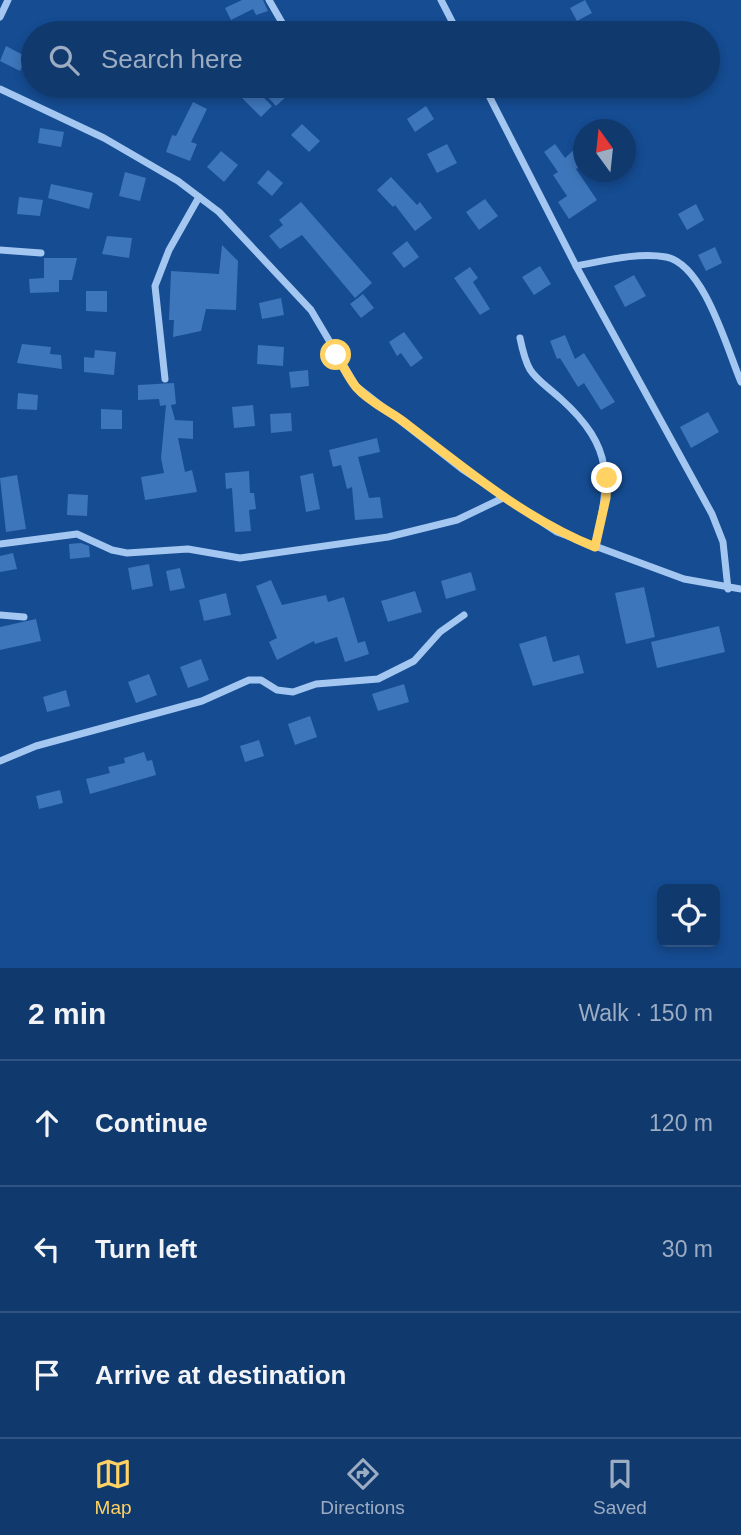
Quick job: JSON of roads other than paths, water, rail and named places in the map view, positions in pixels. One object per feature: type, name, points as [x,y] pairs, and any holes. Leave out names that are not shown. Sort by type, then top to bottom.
[{"type":"street","points":[[0,17],[8,0]]},
{"type":"street","points":[[268,0],[281,21]]},
{"type":"street","points":[[441,0],[452,21]]},
{"type":"street","points":[[0,89],[104,138],[219,212],[311,310],[356,387],[462,469],[557,532],[684,579],[728,589],[741,589]]},
{"type":"street","points":[[490,98],[576,266],[712,514],[723,542],[728,589]]},
{"type":"street","points":[[165,379],[155,286],[169,250],[199,197]]},
{"type":"street","points":[[0,250],[41,254]]},
{"type":"street","points":[[576,266],[636,256],[666,257],[683,263],[698,281],[741,382]]},
{"type":"street","points":[[520,338],[525,364],[535,379],[560,398],[587,427],[600,448],[607,478],[606,498],[595,547]]},
{"type":"street","points":[[0,544],[77,534],[112,550],[127,553],[188,549],[240,558],[388,537],[457,520],[505,497]]},
{"type":"street","points":[[0,615],[24,617]]},
{"type":"street","points":[[0,761],[36,746],[202,701],[249,680],[261,680],[277,690],[293,692],[316,684],[378,679],[414,661],[440,632],[464,615]]}]
